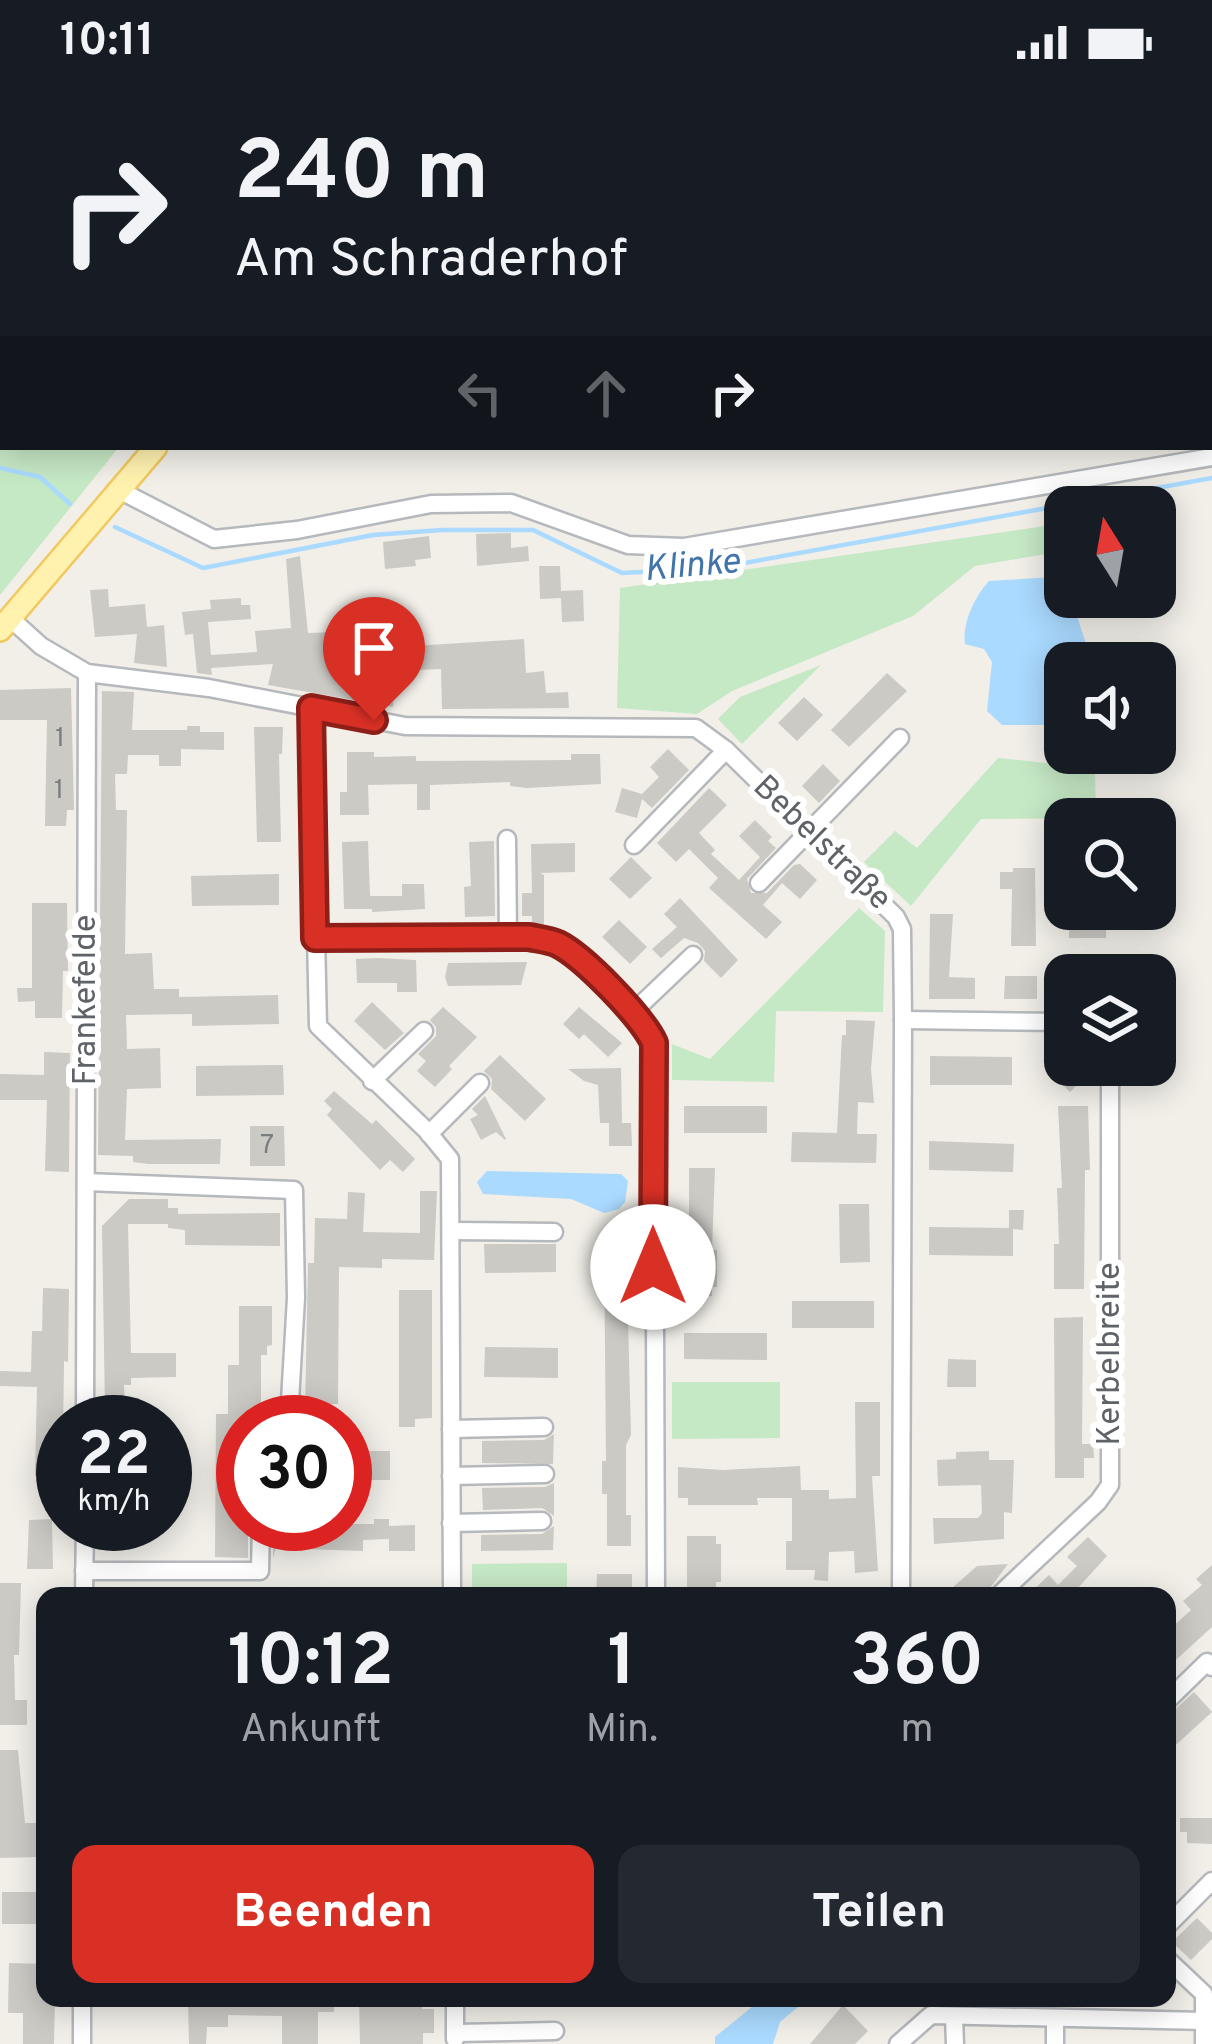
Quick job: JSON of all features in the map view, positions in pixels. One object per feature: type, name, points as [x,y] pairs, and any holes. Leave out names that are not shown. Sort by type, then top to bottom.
[{"type":"main road","points":[[5,624],[152,450]]},
{"type":"street","points":[[113,496],[214,539],[297,530],[430,504],[511,503],[628,545],[684,547],[1212,458]]},
{"type":"street","points":[[5,624],[87,673]]},
{"type":"street","name":"Bebelstraße","points":[[87,673],[208,688],[405,726],[696,728],[726,750],[896,917],[902,929],[903,1020],[901,1587]]},
{"type":"street","name":"Frankefelde","points":[[85,1395],[87,673]]},
{"type":"street","points":[[311,708],[318,1026],[450,1160],[452,1587]]},
{"type":"street","points":[[759,883],[901,738]]},
{"type":"street","points":[[634,844],[726,750]]},
{"type":"street","points":[[507,838],[508,937]]},
{"type":"street","points":[[315,938],[508,937],[557,943],[647,1028],[654,1043],[656,1587]]},
{"type":"street","points":[[632,1013],[693,955]]},
{"type":"street","points":[[903,1020],[1044,1022]]},
{"type":"street","points":[[372,1081],[424,1031]]},
{"type":"street","points":[[429,1134],[480,1083]]},
{"type":"street","name":"Kerbelbreite","points":[[1008,1587],[1110,1485],[1110,1086]]},
{"type":"street","points":[[86,1182],[294,1190],[296,1298],[290,1395]]},
{"type":"street","points":[[452,1231],[554,1232]]},
{"type":"street","points":[[452,1429],[544,1427]]},
{"type":"street","points":[[452,1476],[545,1474]]},
{"type":"street","points":[[451,1523],[542,1521]]},
{"type":"street","points":[[84,1551],[84,1587]]},
{"type":"street","points":[[84,1571],[260,1570],[260,1551]]},
{"type":"street","points":[[1176,1693],[1210,1662]]},
{"type":"street","points":[[1176,1917],[1212,1881]]},
{"type":"street","points":[[1176,1968],[1204,1994],[1204,2044]]},
{"type":"street","points":[[82,2007],[82,2044]]},
{"type":"street","points":[[455,2007],[455,2038],[555,2031]]},
{"type":"street","points":[[898,2044],[928,2016],[1205,2021]]},
{"type":"street","points":[[954,2016],[955,2044]]},
{"type":"street","points":[[1055,2018],[1055,2044]]},
{"type":"green space","points":[[0,450],[117,450],[0,595]]},
{"type":"green space","points":[[1044,526],[1044,554],[975,566],[913,616],[732,691],[697,714],[617,708],[620,588]]},
{"type":"green space","points":[[821,665],[742,744],[718,719],[740,697]]},
{"type":"green space","points":[[998,758],[1044,763],[1044,774],[1095,774],[1096,798],[1044,798],[1044,818],[981,819],[911,906],[864,862],[895,831],[917,848]]},
{"type":"green space","points":[[859,908],[885,931],[883,1012],[776,1011],[774,1082],[672,1080],[672,1044],[710,1059]]},
{"type":"green space","points":[[672,1382],[780,1382],[780,1438],[672,1439]]},
{"type":"green space","points":[[567,1563],[567,1587],[472,1587],[472,1564]]},
{"type":"water","points":[[1044,578],[1044,618],[1078,618],[1085,642],[1044,642],[1044,725],[1002,725],[987,711],[992,662],[984,649],[965,644],[971,610],[989,581]]},
{"type":"water","points":[[487,1171],[621,1174],[628,1181],[625,1202],[604,1213],[571,1199],[483,1194],[477,1182]]},
{"type":"water","points":[[752,2007],[798,2007],[780,2022],[773,2044],[715,2044],[715,2037]]},
{"type":"building","points":[[511,533],[511,548],[528,546],[529,561],[477,566],[476,534]]},
{"type":"building","points":[[429,536],[431,558],[415,560],[416,566],[385,569],[383,542]]},
{"type":"building","points":[[300,556],[308,633],[365,631],[365,643],[380,642],[380,648],[524,639],[526,673],[544,671],[546,693],[568,692],[569,708],[442,709],[441,669],[395,671],[393,707],[268,685],[273,664],[211,668],[212,675],[197,673],[193,634],[185,635],[182,612],[211,609],[210,600],[241,598],[241,605],[250,605],[251,619],[208,622],[211,655],[257,652],[255,631],[291,628],[286,559]]},
{"type":"building","points":[[539,566],[560,566],[561,591],[583,590],[584,621],[562,622],[561,598],[540,599]]},
{"type":"building","points":[[108,589],[109,607],[145,604],[147,627],[164,625],[167,667],[134,663],[137,634],[95,637],[90,590]]},
{"type":"building","points":[[887,673],[907,691],[849,747],[831,730]]},
{"type":"building","points":[[71,688],[74,810],[67,810],[66,826],[45,826],[47,720],[0,720],[0,690]]},
{"type":"building","points":[[102,691],[134,692],[132,730],[200,726],[200,732],[224,732],[224,750],[181,749],[181,766],[159,766],[159,755],[128,755],[127,774],[115,774],[116,810],[127,810],[125,954],[152,953],[154,989],[179,989],[179,997],[278,995],[279,1024],[192,1026],[192,1014],[126,1015],[127,1049],[160,1048],[161,1088],[127,1089],[125,1140],[221,1139],[220,1164],[148,1164],[133,1162],[133,1156],[98,1155]]},
{"type":"building","points":[[804,697],[823,715],[797,741],[778,723]]},
{"type":"building","points":[[254,727],[283,727],[281,842],[257,842]]},
{"type":"building","points":[[668,749],[689,770],[652,808],[642,799],[637,818],[615,812],[622,788],[642,794],[659,777],[650,767]]},
{"type":"building","points":[[347,752],[416,756],[416,761],[571,760],[571,754],[600,754],[601,784],[430,785],[430,810],[417,810],[417,784],[368,785],[369,815],[340,815],[340,792],[347,792]]},
{"type":"building","points":[[823,764],[840,781],[819,803],[802,786]]},
{"type":"building","points":[[709,788],[727,805],[699,833],[715,850],[711,854],[739,880],[760,857],[739,836],[755,820],[772,837],[768,841],[776,848],[747,879],[751,893],[767,893],[794,865],[800,864],[817,880],[800,899],[782,883],[763,905],[782,922],[766,939],[709,888],[718,878],[689,849],[676,862],[657,843]]},
{"type":"building","points":[[368,841],[370,896],[402,896],[402,884],[424,884],[425,909],[344,909],[342,842]]},
{"type":"building","points":[[494,841],[495,916],[465,917],[464,887],[471,886],[469,842]]},
{"type":"building","points":[[575,843],[575,872],[540,873],[544,875],[544,927],[532,925],[532,916],[522,916],[522,893],[532,893],[531,844]]},
{"type":"building","points":[[631,857],[652,878],[630,899],[609,879]]},
{"type":"building","points":[[1013,868],[1035,868],[1036,946],[1011,946],[1012,889],[1000,889],[1000,872],[1013,872]]},
{"type":"building","points":[[279,874],[279,905],[192,906],[191,876]]},
{"type":"building","points":[[680,898],[738,960],[721,978],[704,961],[705,951],[698,943],[684,938],[661,958],[652,949],[677,927],[664,914]]},
{"type":"building","points":[[32,903],[67,903],[68,971],[63,971],[62,1018],[35,1018],[35,1001],[18,1002],[17,988],[32,988]]},
{"type":"building","points":[[930,914],[953,914],[949,977],[975,978],[975,999],[929,999]]},
{"type":"building","points":[[619,920],[647,947],[630,964],[602,937]]},
{"type":"building","points":[[1069,930],[1106,930],[1106,938],[1069,938]]},
{"type":"building","points":[[356,959],[416,960],[417,992],[397,992],[397,983],[357,983]]},
{"type":"building","points":[[527,962],[521,985],[448,986],[445,977],[448,963]]},
{"type":"building","points":[[1005,976],[1037,976],[1037,999],[1004,999]]},
{"type":"building","points":[[372,1002],[404,1033],[385,1050],[354,1021]]},
{"type":"building","points":[[443,1007],[477,1037],[435,1087],[417,1071],[426,1061],[418,1054],[436,1036],[430,1020]]},
{"type":"building","points":[[579,1007],[622,1043],[608,1057],[584,1034],[579,1039],[563,1024]]},
{"type":"building","points":[[846,1020],[875,1021],[874,1103],[858,1102],[857,1134],[877,1134],[876,1163],[791,1162],[792,1132],[837,1133]]},
{"type":"building","points":[[44,1052],[70,1053],[69,1172],[45,1171],[47,1100],[0,1100],[0,1074],[44,1075]]},
{"type":"building","points":[[500,1055],[546,1099],[525,1121],[491,1089],[492,1079],[484,1071]]},
{"type":"building","points":[[930,1056],[1012,1057],[1012,1085],[930,1085]]},
{"type":"building","points":[[283,1065],[284,1095],[196,1096],[196,1066]]},
{"type":"building","points":[[621,1068],[622,1123],[631,1123],[632,1146],[609,1146],[609,1123],[600,1123],[598,1085],[568,1069]]},
{"type":"building","points":[[334,1091],[372,1124],[376,1120],[415,1159],[403,1172],[390,1160],[380,1170],[327,1115],[332,1109],[324,1101]]},
{"type":"building","points":[[485,1096],[505,1140],[496,1132],[481,1140],[470,1119],[478,1115],[472,1109]]},
{"type":"building","points":[[684,1106],[767,1106],[767,1133],[684,1133]]},
{"type":"building","points":[[1058,1106],[1088,1106],[1084,1289],[1054,1289],[1054,1244],[1059,1244],[1057,1188],[1062,1188]]},
{"type":"building","points":[[250,1126],[284,1126],[285,1166],[250,1166]]},
{"type":"building","points":[[929,1141],[1014,1144],[1013,1172],[929,1170]]},
{"type":"building","points":[[689,1168],[715,1168],[712,1250],[717,1250],[717,1287],[712,1287],[712,1296],[684,1296],[681,1286],[684,1225],[689,1225]]},
{"type":"building","points":[[420,1191],[437,1191],[434,1260],[382,1259],[382,1268],[339,1267],[338,1395],[305,1395],[308,1263],[314,1263],[315,1218],[347,1219],[348,1192],[365,1193],[363,1232],[420,1233]]},
{"type":"building","points":[[129,1199],[168,1199],[168,1208],[178,1208],[178,1214],[280,1213],[280,1246],[185,1245],[185,1230],[168,1228],[168,1224],[128,1224],[131,1353],[176,1353],[176,1377],[131,1378],[131,1385],[124,1385],[124,1395],[105,1395],[102,1226]]},
{"type":"building","points":[[839,1204],[869,1204],[870,1262],[840,1263]]},
{"type":"building","points":[[1009,1210],[1024,1210],[1023,1230],[1013,1229],[1013,1256],[929,1255],[929,1227],[1009,1228]]},
{"type":"building","points":[[604,1236],[631,1236],[626,1515],[631,1515],[631,1546],[607,1546],[607,1494],[602,1494],[602,1461],[606,1461]]},
{"type":"building","points":[[484,1244],[556,1244],[556,1272],[485,1273]]},
{"type":"building","points":[[43,1288],[69,1289],[64,1395],[37,1395],[37,1387],[0,1386],[0,1371],[31,1372],[32,1331],[42,1331]]},
{"type":"building","points":[[399,1290],[432,1290],[432,1418],[415,1419],[415,1427],[399,1427]]},
{"type":"building","points":[[792,1301],[874,1301],[874,1328],[792,1328]]},
{"type":"building","points":[[239,1306],[272,1306],[272,1345],[267,1346],[267,1355],[261,1355],[261,1395],[228,1395],[228,1365],[239,1365]]},
{"type":"building","points":[[1083,1317],[1082,1444],[1093,1444],[1094,1458],[1084,1458],[1084,1478],[1055,1478],[1054,1318]]},
{"type":"building","points":[[684,1333],[767,1333],[767,1360],[684,1359]]},
{"type":"building","points":[[485,1347],[558,1348],[558,1378],[484,1377]]},
{"type":"building","points":[[948,1359],[976,1360],[976,1387],[947,1387]]},
{"type":"building","points":[[855,1402],[880,1402],[880,1476],[872,1476],[878,1571],[855,1573],[854,1551],[829,1552],[828,1581],[814,1580],[815,1570],[786,1570],[792,1498],[757,1498],[758,1505],[688,1505],[688,1498],[678,1498],[678,1467],[800,1466],[801,1490],[829,1490],[829,1499],[856,1498]]},
{"type":"building","points":[[216,1414],[216,1551],[248,1551],[248,1558],[215,1557]]},
{"type":"building","points":[[554,1434],[553,1464],[482,1463],[482,1441],[544,1440]]},
{"type":"building","points":[[372,1451],[390,1451],[390,1480],[372,1480]]},
{"type":"building","points":[[989,1451],[989,1460],[1014,1460],[1012,1513],[1004,1512],[1004,1539],[934,1544],[933,1518],[978,1518],[982,1513],[981,1485],[938,1486],[937,1460],[956,1459],[956,1452]]},
{"type":"building","points":[[554,1483],[554,1516],[542,1508],[483,1510],[482,1488]]},
{"type":"building","points":[[374,1519],[389,1519],[389,1526],[415,1525],[415,1551],[389,1551],[389,1539],[372,1540]]},
{"type":"building","points":[[29,1520],[36,1520],[36,1551],[53,1551],[53,1569],[27,1569]]},
{"type":"building","points":[[554,1526],[553,1550],[481,1551],[481,1535],[542,1534]]},
{"type":"building","points":[[687,1536],[716,1536],[716,1544],[721,1544],[721,1582],[716,1587],[687,1587]]},
{"type":"building","points":[[1088,1537],[1107,1556],[1078,1587],[1036,1587],[1049,1575],[1058,1585],[1077,1566],[1067,1557]]},
{"type":"building","points":[[1008,1564],[991,1587],[953,1587],[977,1566]]},
{"type":"building","points":[[1212,1565],[1212,1627],[1176,1660],[1176,1624],[1191,1610],[1183,1601],[1202,1585],[1196,1579]]},
{"type":"building","points":[[597,1574],[632,1574],[632,1587],[596,1587]]},
{"type":"building","points":[[0,1583],[21,1583],[15,1700],[27,1700],[27,1725],[0,1725]]},
{"type":"building","points":[[1194,1692],[1212,1712],[1176,1745],[1176,1709]]},
{"type":"building","points":[[0,1750],[18,1750],[25,1823],[36,1823],[36,1857],[0,1858]]},
{"type":"building","points":[[1180,1818],[1212,1818],[1212,1844],[1187,1843],[1187,1832],[1180,1832]]},
{"type":"building","points":[[2,1892],[36,1892],[36,1924],[2,1924]]},
{"type":"building","points":[[1197,1918],[1212,1933],[1212,1939],[1191,1960],[1176,1946],[1176,1938]]},
{"type":"building","points":[[9,1963],[36,1964],[36,2007],[55,2007],[54,2044],[23,2044],[23,2013],[8,2013]]},
{"type":"building","points":[[188,2007],[334,2007],[334,2012],[318,2012],[318,2044],[282,2044],[282,2016],[228,2015],[228,2027],[207,2027],[206,2044],[189,2044]]},
{"type":"building","points":[[359,2007],[434,2009],[434,2033],[423,2033],[423,2044],[360,2044]]},
{"type":"building","points":[[841,2007],[868,2031],[855,2044],[810,2044]]},
{"type":"waterway","name":"Klinke","points":[[0,468],[40,477],[70,504]]},
{"type":"waterway","name":"Klinke","points":[[115,527],[203,568],[373,535],[533,530],[622,573],[717,568],[1212,478]]},
{"type":"route","points":[[374,720],[311,708],[315,938],[529,937],[557,943],[580,961],[647,1028],[654,1043],[653,1267]]}]
